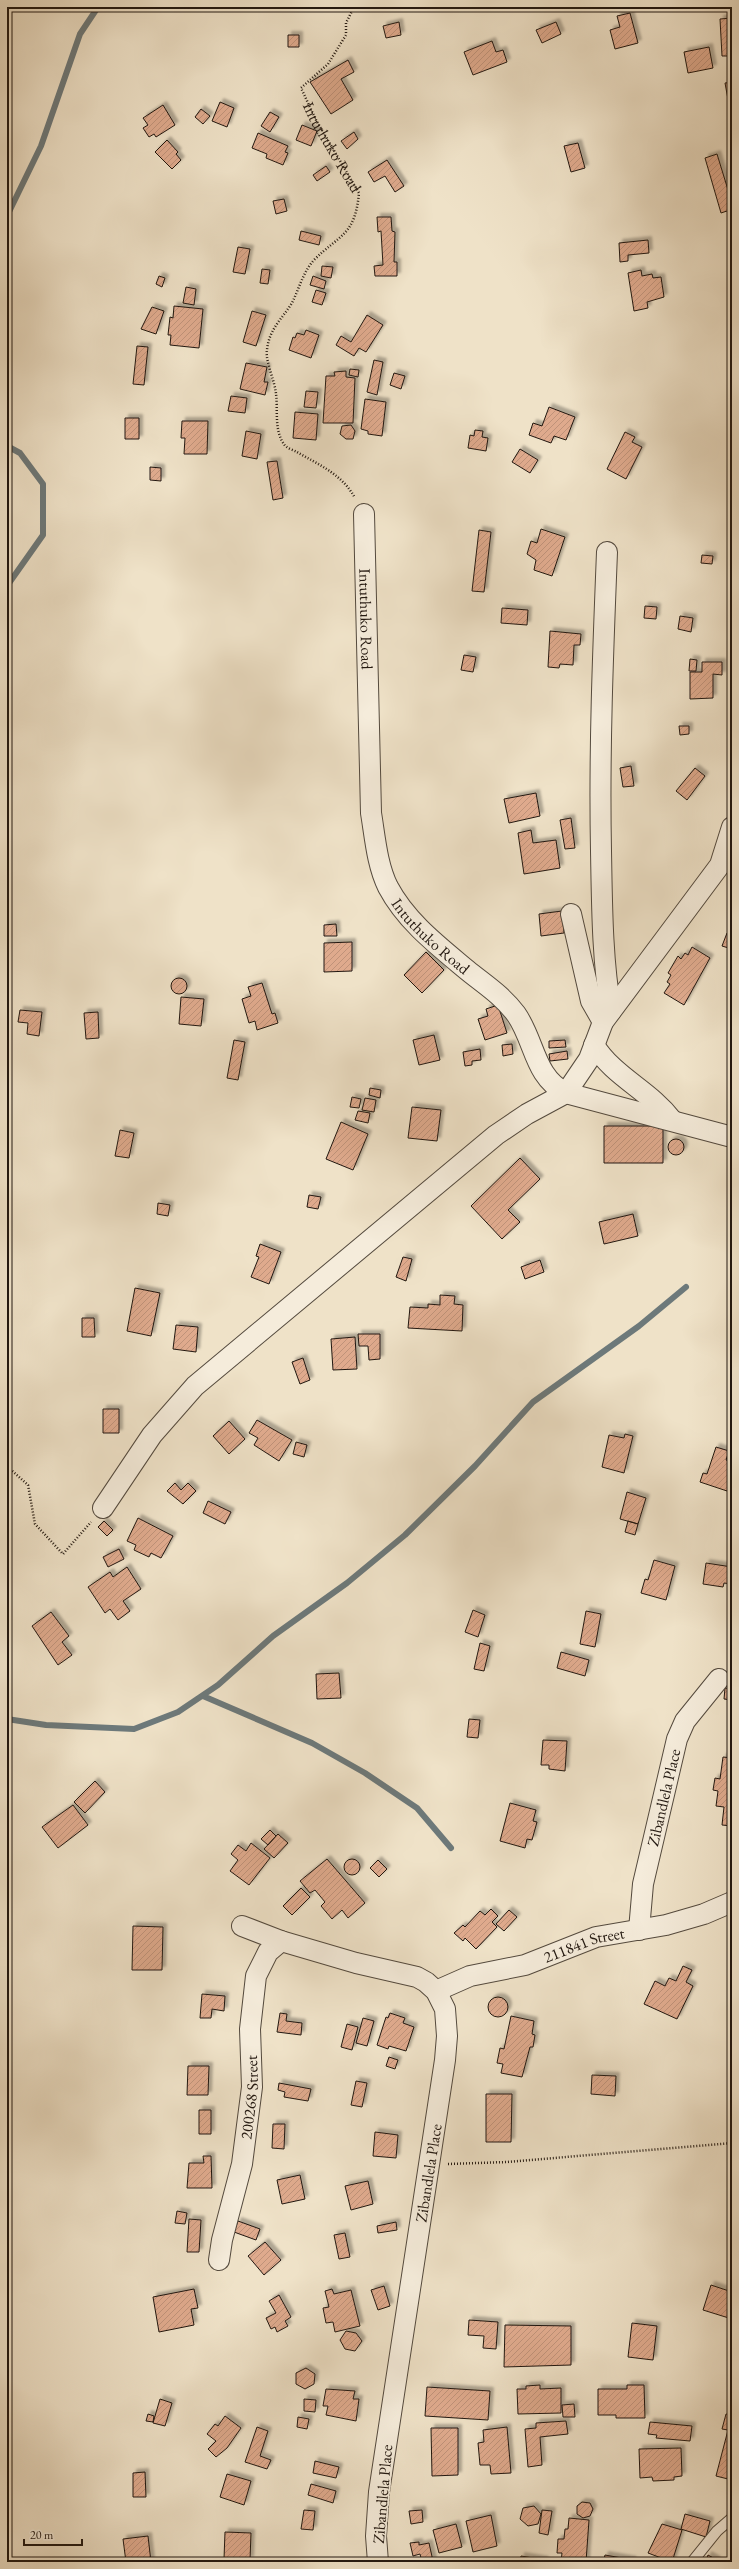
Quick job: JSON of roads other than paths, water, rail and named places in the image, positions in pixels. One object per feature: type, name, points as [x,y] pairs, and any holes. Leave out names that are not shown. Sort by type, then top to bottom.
[{"type":"street","name":"Intuthuko Road","points":[[364,514],[371,813],[378,853],[388,886],[405,914],[436,944],[505,1000],[524,1027],[543,1075],[554,1088],[566,1093],[732,1137]]},
{"type":"street","points":[[607,552],[598,750],[602,917],[607,1016]]},
{"type":"street","points":[[103,1508],[152,1435],[195,1386],[496,1135],[527,1114],[566,1093],[582,1072],[607,1016],[720,865],[732,827]]},
{"type":"street","points":[[572,914],[591,1001],[607,1016]]},
{"type":"street","points":[[594,1045],[606,1063],[651,1097],[672,1120]]},
{"type":"street","name":"Zibandlela Place","points":[[639,1930],[643,1884],[677,1740],[685,1721],[719,1679]]},
{"type":"street","name":"211841 Street","points":[[436,1991],[470,1976],[525,1965],[596,1937],[639,1930],[704,1914],[732,1902]]},
{"type":"street","name":"Zibandlela Place","points":[[242,1926],[281,1942],[356,1963],[418,1977],[436,1991],[445,2009],[447,2036],[379,2492],[376,2536],[378,2562]]},
{"type":"street","name":"200268 Street","points":[[219,2260],[222,2240],[242,2164],[252,2087],[250,2029],[256,1976],[268,1952],[281,1942]]},
{"type":"lane","points":[[692,2562],[717,2531],[732,2518]]},
{"type":"waterway","points":[[7,216],[41,146],[80,34],[98,7]]},
{"type":"waterway","points":[[7,446],[20,453],[43,484],[43,535],[7,586]]},
{"type":"waterway","points":[[7,1719],[46,1725],[134,1729],[178,1712],[218,1685],[273,1636],[347,1583],[405,1535],[475,1466],[533,1402],[639,1326],[686,1287]]},
{"type":"waterway","points":[[203,1696],[312,1743],[365,1773],[417,1808],[451,1848]]}]
